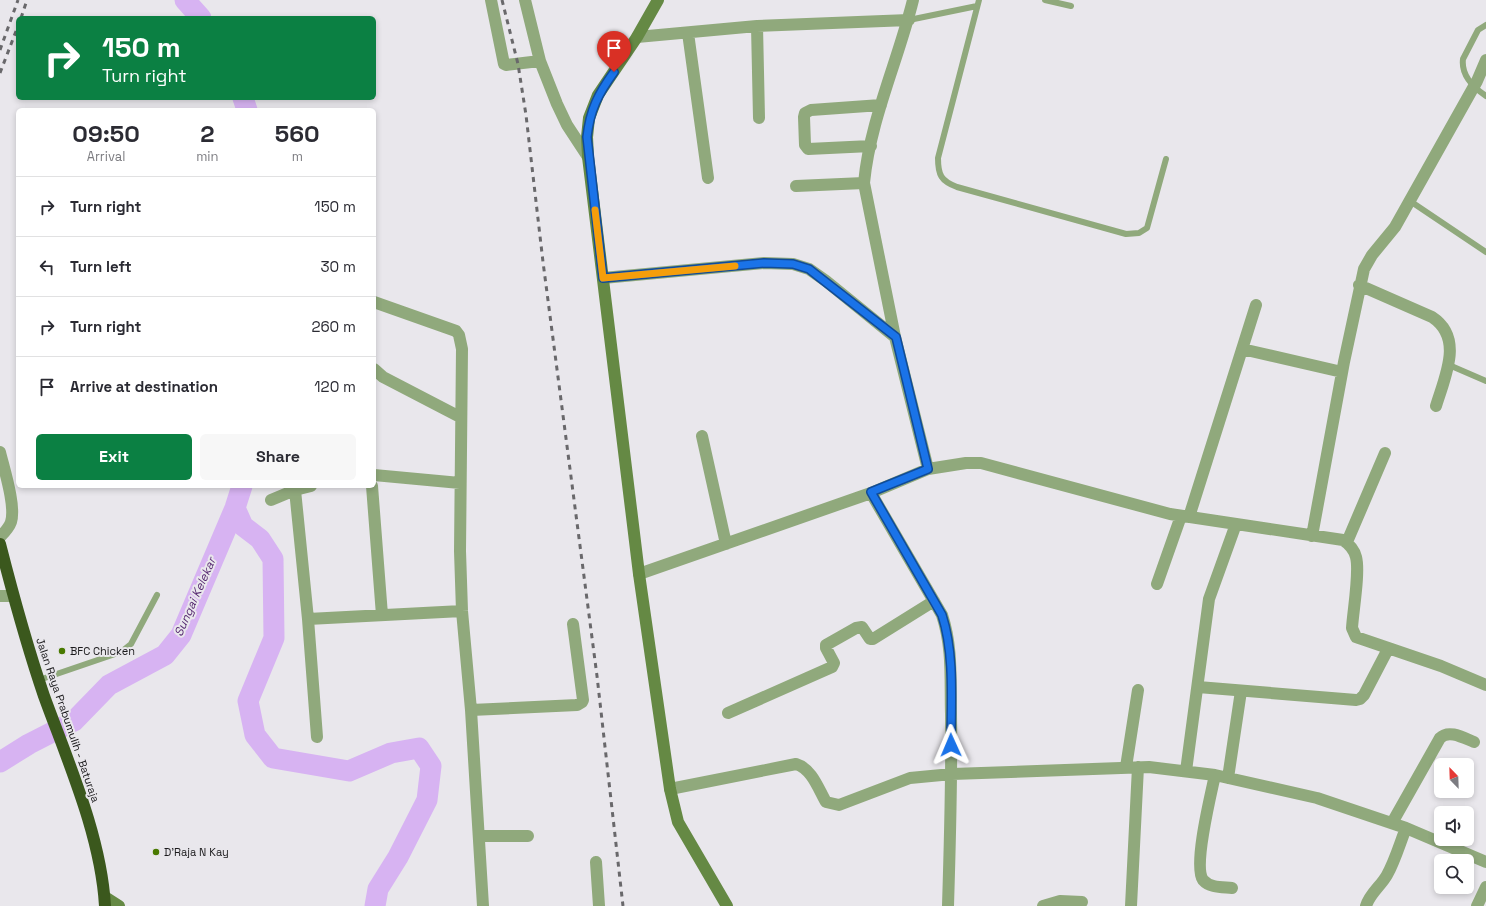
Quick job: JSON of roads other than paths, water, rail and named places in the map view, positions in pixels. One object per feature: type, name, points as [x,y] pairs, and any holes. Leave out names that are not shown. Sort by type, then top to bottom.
[{"type":"highway","name":"Jalan Raya Prabumulih - Baturaja","points":[[0,544],[13,596],[39,680],[92,828],[105,901]]},
{"type":"street","points":[[491,0],[504,64],[540,61]]},
{"type":"street","points":[[525,0],[540,61],[567,125],[588,157]]},
{"type":"street","points":[[658,0],[637,37],[598,95],[589,118],[587,137],[588,157],[639,574],[670,789],[678,822],[727,906]]},
{"type":"street","points":[[913,0],[870,146],[864,183],[896,337],[928,469]]},
{"type":"street","points":[[637,37],[757,26],[908,20]]},
{"type":"street","points":[[757,26],[759,118]]},
{"type":"street","points":[[688,33],[708,178]]},
{"type":"street","points":[[1312,536],[1359,285],[1367,262],[1395,227],[1473,87],[1486,60]]},
{"type":"street","points":[[870,146],[808,149],[805,145],[805,113],[811,110],[881,105]]},
{"type":"street","points":[[796,186],[864,183]]},
{"type":"street","points":[[603,278],[764,263],[793,264],[809,269],[826,281],[896,337]]},
{"type":"street","points":[[1359,285],[1432,316],[1441,323],[1449,338],[1449,365],[1436,406]]},
{"type":"street","points":[[376,303],[456,331],[460,335],[462,349],[460,417],[460,551],[462,611],[471,710],[483,906]]},
{"type":"street","points":[[1157,584],[1185,516],[1256,305]]},
{"type":"street","points":[[1242,349],[1342,372]]},
{"type":"street","points":[[376,371],[383,377],[460,417]]},
{"type":"street","points":[[702,436],[726,544]]},
{"type":"street","points":[[0,452],[11,501],[11,522],[0,537]]},
{"type":"street","points":[[1347,542],[1385,453]]},
{"type":"street","points":[[639,574],[871,492],[928,469],[966,463],[994,465],[1185,516],[1343,540],[1352,548],[1356,557],[1357,567],[1352,628],[1353,633],[1358,638],[1440,666],[1486,685]]},
{"type":"street","points":[[376,475],[460,483]]},
{"type":"street","points":[[271,500],[303,488]]},
{"type":"street","points":[[372,488],[382,615]]},
{"type":"street","points":[[295,490],[308,619],[317,737]]},
{"type":"street","points":[[871,492],[942,615],[950,646],[952,774],[948,906]]},
{"type":"street","points":[[1186,771],[1209,599],[1236,524]]},
{"type":"street","points":[[0,596],[13,596]]},
{"type":"street","points":[[728,713],[832,667],[834,663],[826,648],[826,645],[856,628],[862,627],[870,639],[873,639],[934,601]]},
{"type":"street","points":[[308,619],[462,611]]},
{"type":"street","points":[[471,710],[578,704],[582,702],[583,700],[573,624]]},
{"type":"street","points":[[1198,687],[1356,700],[1360,699],[1364,695],[1388,649]]},
{"type":"street","points":[[1126,767],[1138,690]]},
{"type":"street","points":[[1228,778],[1241,691]]},
{"type":"street","points":[[1392,822],[1440,738],[1444,734],[1448,733],[1474,742]]},
{"type":"street","points":[[670,789],[796,764],[802,766],[808,771],[826,802],[839,805],[910,778],[952,774],[1126,767],[1186,771],[1215,775],[1317,798],[1392,822],[1486,862]]},
{"type":"street","points":[[1131,906],[1138,767]]},
{"type":"street","points":[[1215,775],[1200,856],[1200,874],[1204,881],[1210,886],[1232,888]]},
{"type":"street","points":[[1366,906],[1372,894],[1389,872],[1406,828]]},
{"type":"street","points":[[479,836],[528,836]]},
{"type":"street","points":[[596,862],[599,906]]},
{"type":"street","points":[[1477,906],[1486,887]]},
{"type":"street","points":[[105,901],[119,906]]},
{"type":"street","points":[[1042,906],[1060,901],[1082,902]]},
{"type":"lane","points":[[1044,0],[1072,6]]},
{"type":"lane","points":[[908,20],[978,3],[938,158],[938,168],[941,177],[946,183],[956,188],[1126,234],[1139,233],[1147,228],[1166,158]]},
{"type":"lane","points":[[1486,25],[1478,30],[1463,59],[1463,69],[1473,87],[1486,96]]},
{"type":"lane","points":[[1410,201],[1486,252]]},
{"type":"lane","points":[[1449,365],[1486,381]]},
{"type":"lane","points":[[39,680],[121,652],[127,648],[131,644],[157,595]]},
{"type":"waterway","name":"Sungai Kelekar","points":[[185,0],[199,16]]},
{"type":"waterway","name":"Sungai Kelekar","points":[[244,100],[246,108]]},
{"type":"waterway","name":"Sungai Kelekar","points":[[0,762],[29,744],[74,721],[109,685],[165,655],[181,635],[235,508],[241,488]]},
{"type":"waterway","points":[[235,508],[243,526],[260,539],[273,559],[274,638],[248,701],[255,735],[273,758],[349,771],[391,753],[419,748],[431,766],[427,800],[398,857],[378,889],[375,906]]},
{"type":"railway","points":[[0,50],[18,0]]},
{"type":"railway","points":[[22,16],[27,0]]},
{"type":"railway","points":[[502,0],[518,64],[526,115],[543,262],[597,676],[623,906]]},
{"type":"railway","points":[[0,73],[16,31]]},
{"type":"place","name":"BFC Chicken","points":[[62,651]]},
{"type":"place","name":"D'Raja N Kay","points":[[156,852]]}]
